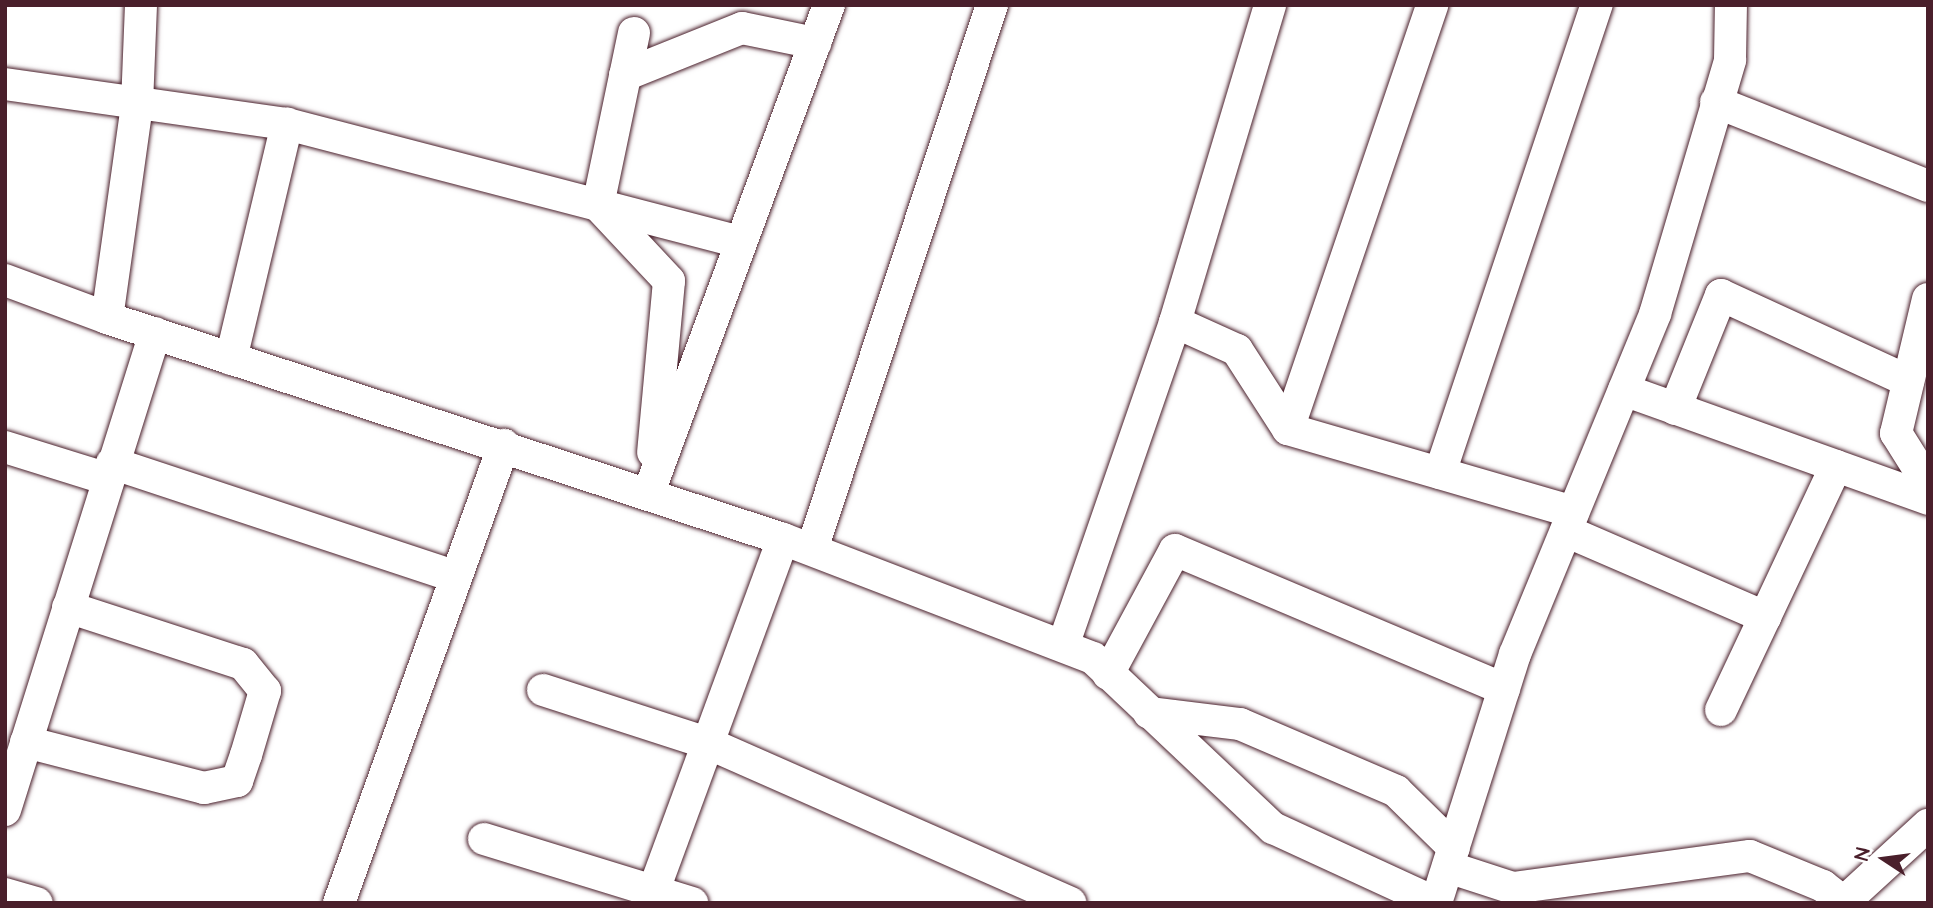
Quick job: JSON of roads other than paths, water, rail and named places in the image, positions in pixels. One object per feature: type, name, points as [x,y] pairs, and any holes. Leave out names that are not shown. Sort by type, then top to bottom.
[{"type":"street","points":[[107,318],[136,105],[141,5]]},
{"type":"street","points":[[649,492],[829,5]]},
{"type":"street","points":[[652,896],[710,744],[797,544],[992,5]]},
{"type":"street","points":[[1064,643],[1175,322],[1270,5]]},
{"type":"street","points":[[1288,429],[1432,5]]},
{"type":"street","points":[[1440,473],[1597,5]]},
{"type":"street","points":[[5,280],[107,318],[231,359],[649,492],[1064,643],[1108,674],[1273,828],[1436,903],[1504,689],[1655,314],[1730,60],[1731,5]]},
{"type":"street","points":[[625,75],[742,28],[815,43]]},
{"type":"street","points":[[598,205],[634,33]]},
{"type":"street","points":[[5,84],[136,105],[287,124],[741,242]]},
{"type":"street","points":[[1716,102],[1928,186]]},
{"type":"street","points":[[231,359],[287,124]]},
{"type":"street","points":[[598,205],[669,281],[649,492]]},
{"type":"street","points":[[1675,408],[1721,295],[1908,382]]},
{"type":"street","points":[[1928,299],[1896,433],[1928,484]]},
{"type":"street","points":[[1175,322],[1237,350],[1288,429],[1440,473],[1570,521],[1765,617]]},
{"type":"street","points":[[5,810],[155,333]]},
{"type":"street","points":[[1624,390],[1928,499]]},
{"type":"street","points":[[338,903],[504,445]]},
{"type":"street","points":[[5,447],[110,471],[456,577]]},
{"type":"street","points":[[1721,709],[1836,466]]},
{"type":"street","points":[[1108,674],[1175,550],[1504,689]]},
{"type":"street","points":[[26,742],[204,788],[237,781],[246,755],[265,691],[243,664],[68,607]]},
{"type":"street","points":[[543,690],[710,744],[1070,903]]},
{"type":"street","points":[[1149,713],[1240,724],[1384,786],[1451,858],[1513,888],[1750,856],[1845,902],[1928,825]]},
{"type":"street","points":[[484,839],[652,896],[692,903]]},
{"type":"street","points":[[5,894],[37,903]]}]
